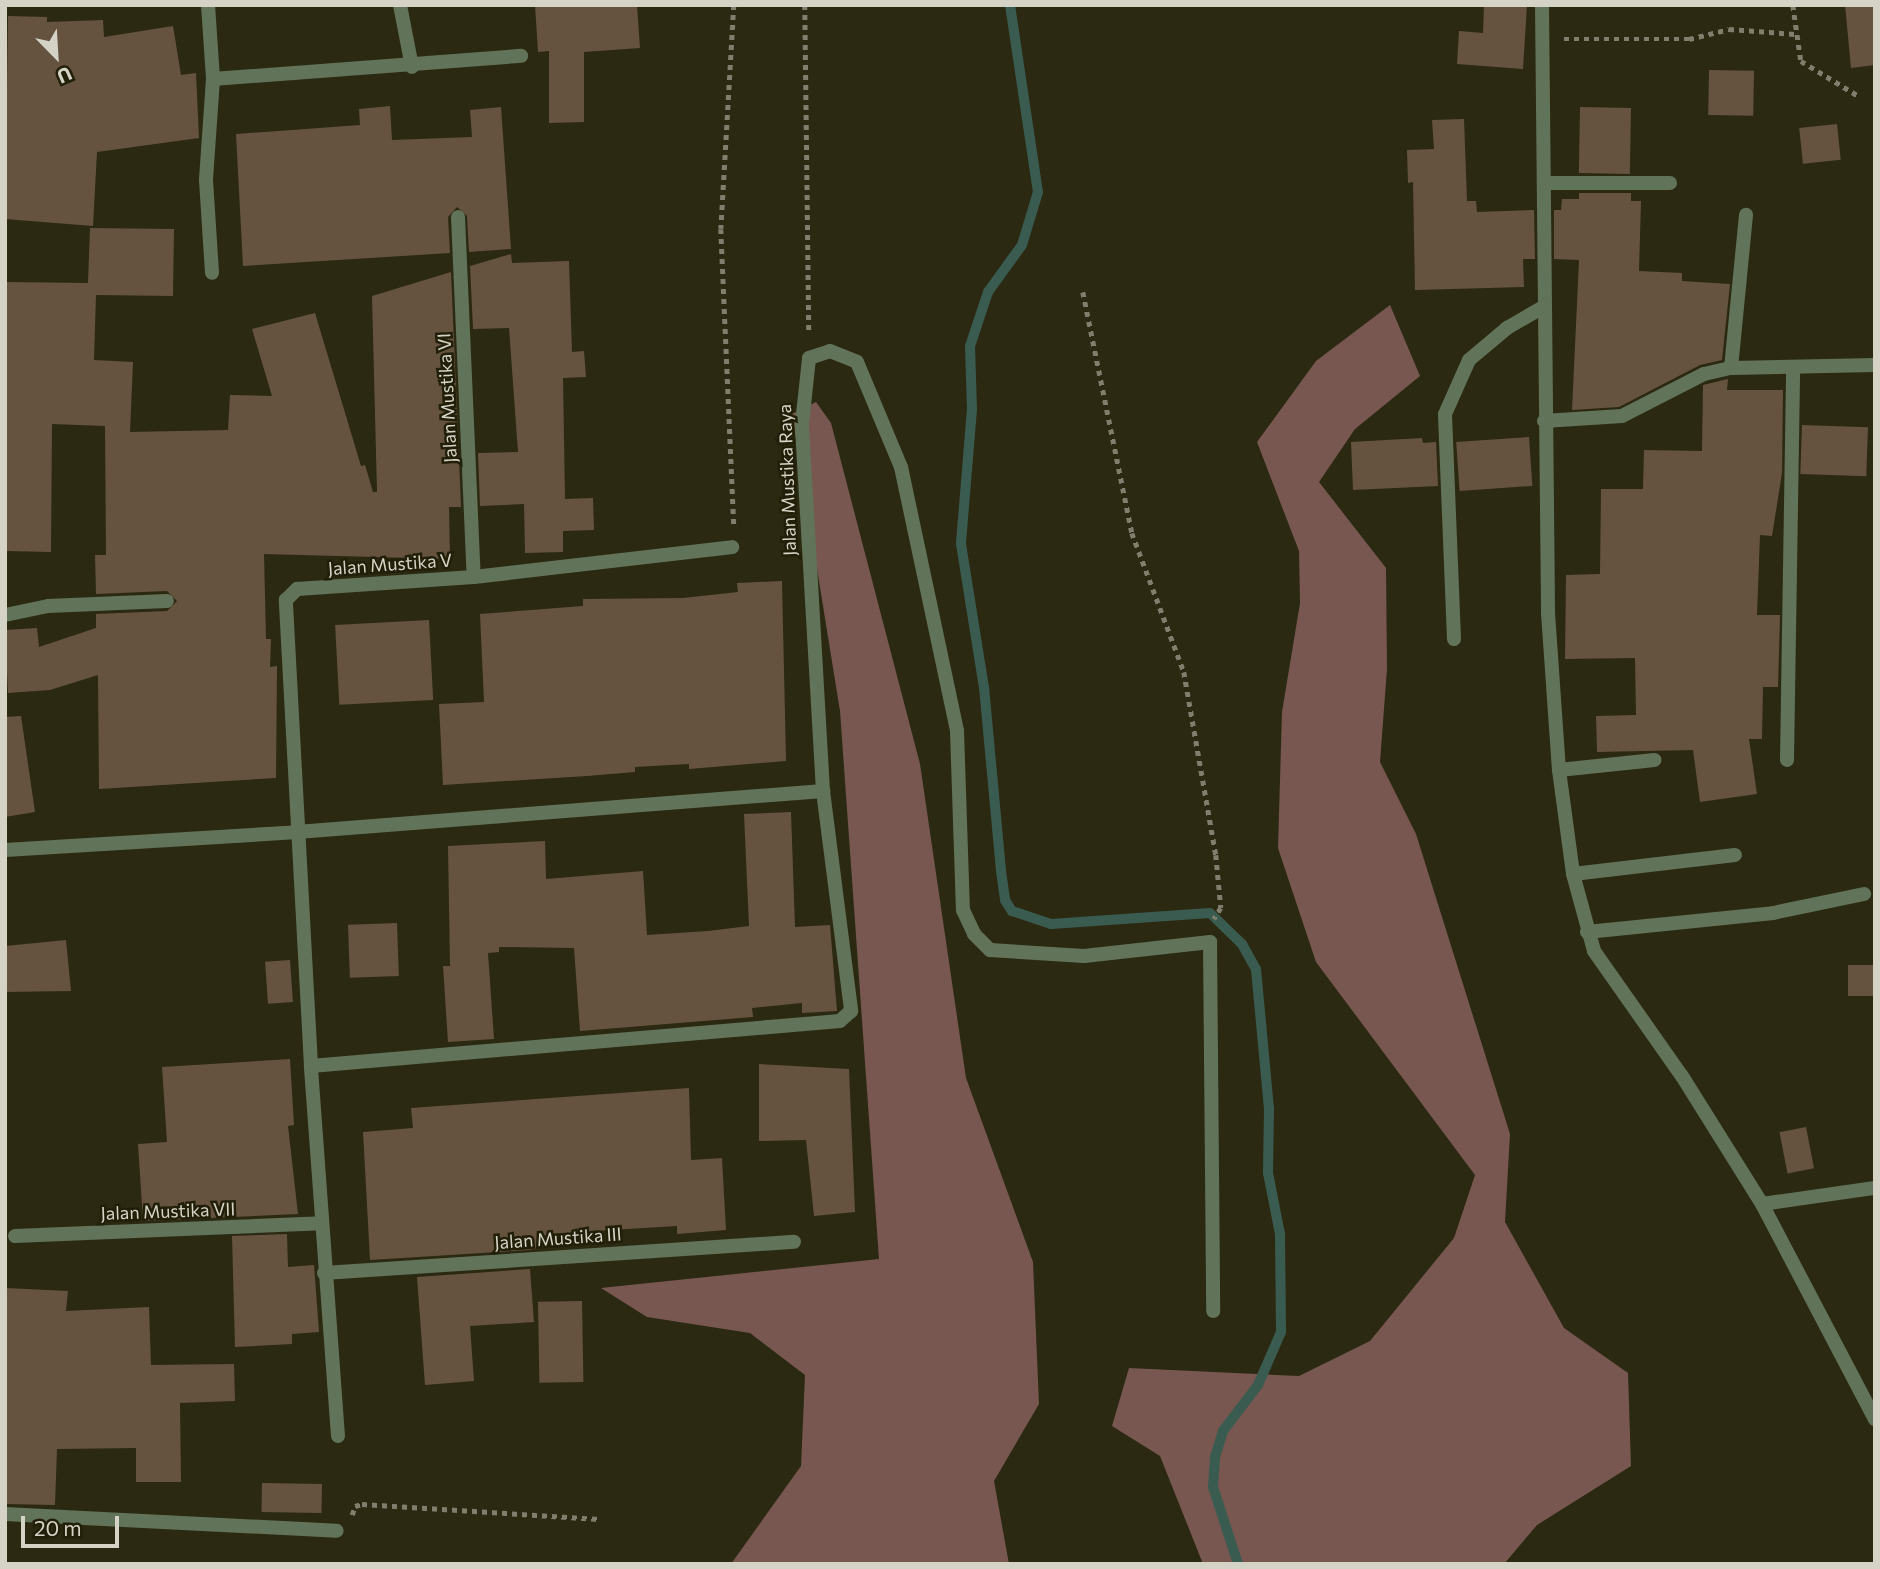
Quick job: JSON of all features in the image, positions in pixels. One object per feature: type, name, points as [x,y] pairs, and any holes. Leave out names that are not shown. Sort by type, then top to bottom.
[{"type":"street","points":[[208,5],[213,79],[206,148],[212,272]]},
{"type":"street","points":[[400,5],[412,67]]},
{"type":"street","points":[[1542,5],[1548,612],[1559,770],[1573,874],[1594,951],[1682,1076],[1762,1204],[1873,1412]]},
{"type":"street","points":[[213,79],[412,67],[521,57]]},
{"type":"street","points":[[1545,183],[1670,183]]},
{"type":"street","points":[[1731,368],[1746,215]]},
{"type":"street","name":"Jalan Mustika VI","points":[[458,217],[474,577]]},
{"type":"street","points":[[1454,639],[1445,414],[1469,360],[1507,328],[1545,306]]},
{"type":"street","points":[[809,358],[830,351],[857,362],[901,467],[957,731],[963,910],[981,944],[990,950],[1084,956],[1210,943],[1213,1311]]},
{"type":"street","name":"Jalan Mustika Raya","points":[[311,1066],[840,1021],[851,1011],[823,790],[802,424],[809,358]]},
{"type":"street","points":[[1545,421],[1622,415],[1704,374],[1731,368],[1875,365]]},
{"type":"street","points":[[1787,760],[1793,368]]},
{"type":"street","name":"Jalan Mustika V","points":[[297,832],[286,600],[290,592],[474,577],[732,547]]},
{"type":"street","points":[[5,615],[48,606],[167,601]]},
{"type":"street","points":[[1559,770],[1654,760]]},
{"type":"street","points":[[5,850],[297,832],[823,790]]},
{"type":"street","points":[[297,832],[324,1273],[338,1436]]},
{"type":"street","points":[[1573,874],[1735,855]]},
{"type":"street","points":[[1587,932],[1773,913],[1864,894]]},
{"type":"street","points":[[1762,1204],[1875,1188]]},
{"type":"street","name":"Jalan Mustika VII","points":[[15,1236],[322,1223]]},
{"type":"street","name":"Jalan Mustika III","points":[[324,1273],[794,1242]]},
{"type":"street","points":[[5,1514],[337,1531]]},
{"type":"path","points":[[734,5],[721,229],[734,526]]},
{"type":"path","points":[[805,5],[811,216],[809,358]]},
{"type":"path","points":[[1793,5],[1795,34],[1801,61],[1857,95]]},
{"type":"path","points":[[1542,40],[1689,39],[1729,29],[1795,34]]},
{"type":"path","points":[[1083,292],[1132,533],[1184,673],[1216,855],[1221,908],[1208,926],[1210,943]]},
{"type":"path","points":[[337,1531],[346,1530],[355,1506],[362,1504],[599,1520]]},
{"type":"shaded area","points":[[1390,305],[1420,376],[1355,429],[1319,482],[1386,568],[1387,669],[1380,762],[1416,834],[1510,1134],[1505,1222],[1564,1328],[1628,1373],[1631,1466],[1537,1525],[1504,1564],[1203,1564],[1160,1456],[1112,1426],[1129,1368],[1299,1376],[1370,1341],[1454,1238],[1475,1175],[1316,962],[1278,848],[1282,712],[1300,603],[1299,551],[1257,442],[1316,361]]},
{"type":"shaded area","points":[[816,402],[831,423],[920,764],[966,1078],[1033,1262],[1039,1404],[994,1481],[1009,1564],[731,1564],[801,1466],[805,1375],[750,1333],[647,1317],[601,1288],[879,1259],[840,711],[792,414]]},
{"type":"building","points":[[535,5],[637,5],[640,48],[584,52],[584,122],[549,123],[549,51],[538,52]]},
{"type":"building","points":[[1484,5],[1527,5],[1523,69],[1457,64],[1459,31],[1483,33]]},
{"type":"building","points":[[1845,5],[1875,5],[1875,65],[1851,68]]},
{"type":"building","points":[[8,16],[47,17],[47,22],[103,20],[104,37],[173,26],[181,75],[196,73],[199,138],[97,152],[93,226],[5,219]]},
{"type":"building","points":[[1709,70],[1754,71],[1753,116],[1708,115]]},
{"type":"building","points":[[390,106],[392,140],[472,137],[470,110],[501,107],[511,249],[469,252],[467,216],[457,207],[448,217],[450,253],[243,266],[236,134],[360,125],[359,109]]},
{"type":"building","points":[[1580,107],[1631,108],[1630,174],[1579,173]]},
{"type":"building","points":[[1464,119],[1467,201],[1476,201],[1477,212],[1534,210],[1535,259],[1523,259],[1524,287],[1415,290],[1413,182],[1408,183],[1407,150],[1434,149],[1432,120]]},
{"type":"building","points":[[1837,124],[1841,160],[1803,164],[1799,128]]},
{"type":"building","points":[[1579,193],[1631,193],[1631,201],[1641,201],[1639,271],[1682,273],[1682,281],[1730,284],[1722,360],[1700,365],[1619,407],[1572,410],[1579,260],[1554,259],[1554,210],[1561,210],[1562,199],[1579,199]]},
{"type":"building","points":[[90,228],[174,229],[173,296],[96,295],[94,360],[133,362],[130,432],[228,430],[230,395],[272,396],[252,329],[315,313],[361,466],[365,465],[373,492],[377,492],[372,296],[451,272],[461,507],[449,507],[450,559],[264,554],[266,639],[271,639],[270,667],[277,666],[276,778],[99,789],[98,675],[50,690],[8,693],[5,630],[37,628],[39,647],[96,628],[96,614],[167,611],[177,601],[167,591],[96,594],[95,555],[106,555],[105,426],[52,424],[51,552],[5,551],[5,282],[88,283]]},
{"type":"building","points":[[511,254],[512,263],[569,261],[572,352],[584,351],[586,377],[563,378],[565,499],[593,498],[594,530],[563,531],[563,552],[525,553],[524,504],[480,506],[478,453],[518,452],[509,328],[473,329],[470,266]]},
{"type":"building","points":[[1728,379],[1727,390],[1783,390],[1782,473],[1772,536],[1760,535],[1757,615],[1780,615],[1778,687],[1763,687],[1762,739],[1749,739],[1757,794],[1700,802],[1693,750],[1597,752],[1596,716],[1636,715],[1635,658],[1565,659],[1566,575],[1600,574],[1601,489],[1643,489],[1644,450],[1702,451],[1703,385]]},
{"type":"building","points":[[1802,425],[1868,427],[1866,476],[1800,474]]},
{"type":"building","points":[[1529,437],[1532,486],[1460,491],[1456,442]]},
{"type":"building","points":[[1422,438],[1423,443],[1436,442],[1438,486],[1353,490],[1351,442]]},
{"type":"building","points":[[782,581],[786,761],[689,769],[689,764],[635,767],[635,772],[443,785],[439,704],[484,702],[480,614],[583,606],[583,599],[683,598],[738,592],[737,583]]},
{"type":"building","points":[[429,620],[433,700],[339,705],[335,625]]},
{"type":"building","points":[[21,716],[35,812],[5,817],[5,717]]},
{"type":"building","points":[[791,812],[795,927],[830,925],[837,1011],[802,1013],[802,1003],[752,1008],[753,1017],[580,1031],[574,948],[499,947],[499,952],[488,953],[494,1039],[448,1042],[443,966],[450,966],[448,846],[545,841],[546,879],[643,871],[647,935],[708,931],[749,926],[744,814]]},
{"type":"building","points":[[397,923],[399,976],[350,978],[348,925]]},
{"type":"building","points":[[66,940],[71,991],[5,992],[5,946]]},
{"type":"building","points":[[290,960],[293,1002],[268,1004],[265,962]]},
{"type":"building","points":[[1848,965],[1875,965],[1875,996],[1848,996]]},
{"type":"building","points":[[290,1059],[294,1125],[288,1126],[298,1214],[143,1221],[138,1144],[167,1142],[162,1067]]},
{"type":"building","points":[[759,1064],[849,1069],[855,1212],[814,1216],[806,1140],[759,1141]]},
{"type":"building","points":[[689,1088],[691,1160],[722,1158],[726,1230],[677,1234],[677,1226],[594,1231],[595,1239],[548,1242],[548,1246],[529,1250],[370,1260],[363,1132],[413,1128],[411,1108]]},
{"type":"building","points":[[1806,1127],[1814,1168],[1788,1173],[1779,1132]]},
{"type":"building","points":[[287,1234],[288,1267],[314,1265],[319,1332],[292,1334],[292,1344],[235,1347],[232,1236]]},
{"type":"building","points":[[530,1269],[534,1322],[470,1326],[474,1381],[425,1385],[417,1277]]},
{"type":"building","points":[[6,1288],[68,1291],[66,1311],[149,1307],[151,1365],[234,1364],[235,1401],[180,1403],[181,1482],[136,1482],[136,1448],[57,1449],[55,1505],[5,1504]]},
{"type":"building","points":[[582,1301],[583,1382],[539,1383],[538,1302]]},
{"type":"building","points":[[262,1483],[322,1484],[321,1513],[261,1512]]},
{"type":"waterway","points":[[1010,5],[1038,192],[1022,245],[988,292],[970,346],[972,409],[961,544],[984,687],[1005,900],[1012,911],[1051,924],[1210,913],[1242,944],[1256,969],[1269,1108],[1268,1173],[1280,1234],[1281,1332],[1258,1385],[1223,1431],[1215,1458],[1213,1487],[1238,1564]]}]
